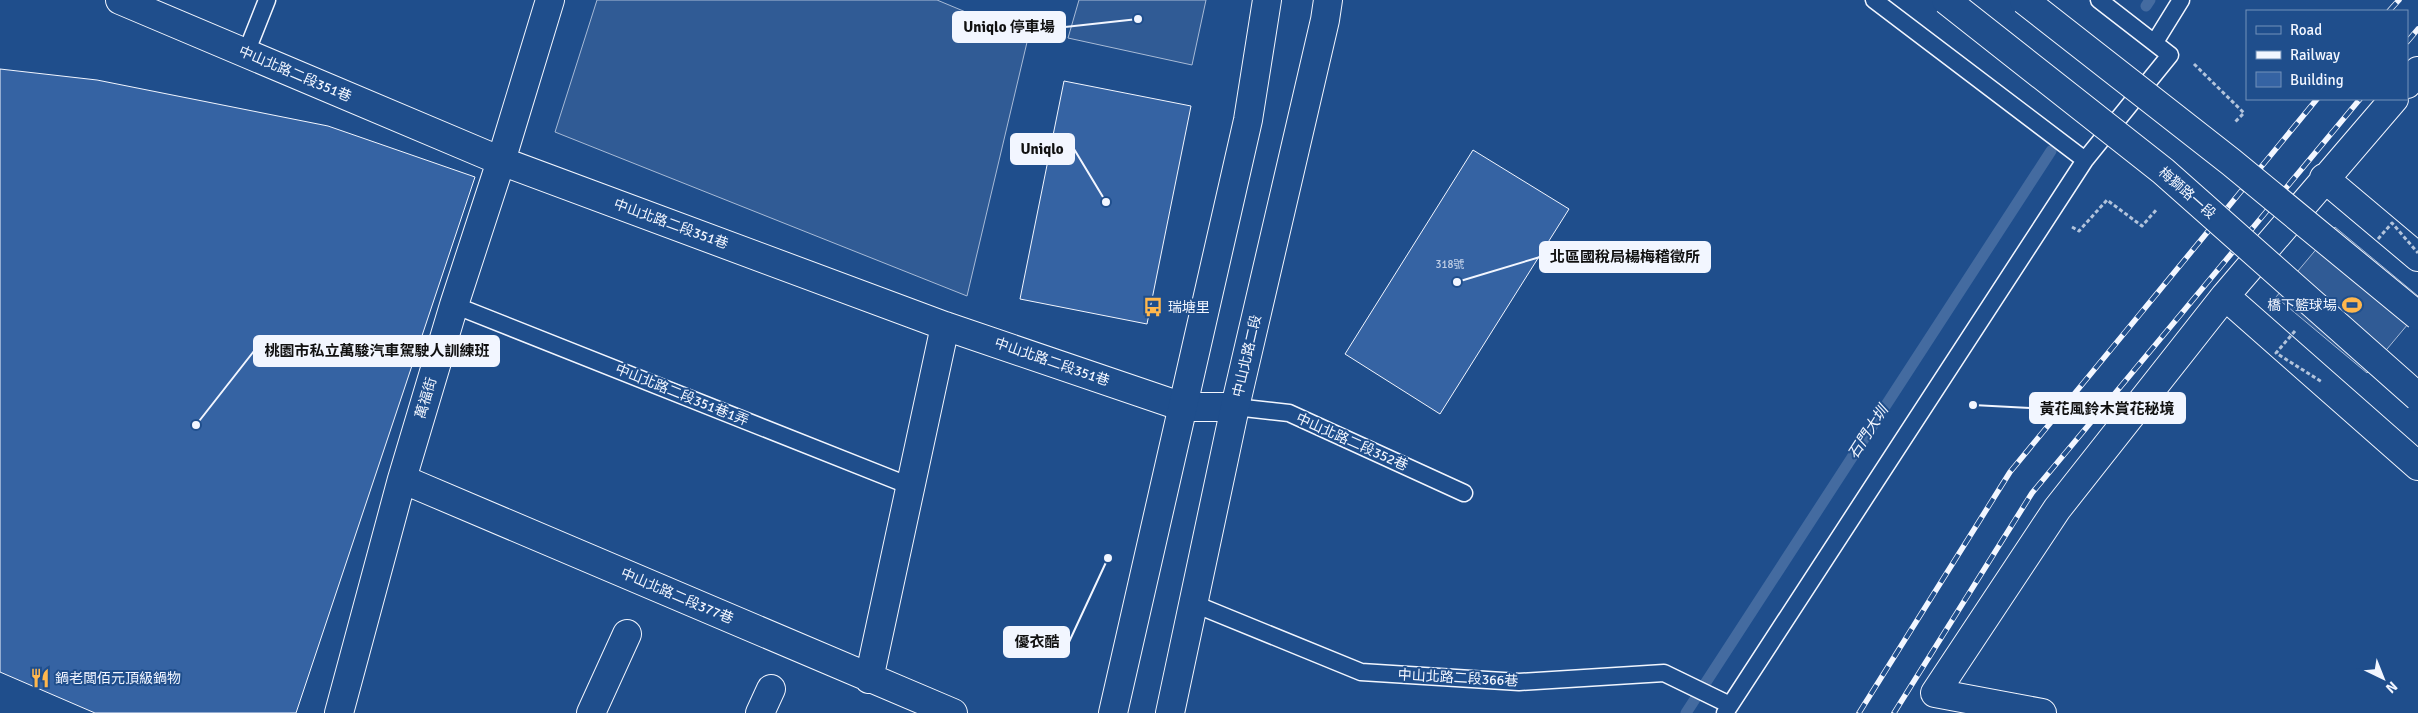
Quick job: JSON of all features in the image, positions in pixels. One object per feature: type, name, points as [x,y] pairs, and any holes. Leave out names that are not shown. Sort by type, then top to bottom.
[{"type":"street","name":"中山北路二段351巷","points":[[120,0],[501,161],[945,326],[1183,407],[1235,407]]},
{"type":"street","name":"萬福街","points":[[340,713],[402,478],[550,0]]},
{"type":"street","points":[[1113,713],[1248,120],[1267,0]]},
{"type":"street","name":"中山北路二段","points":[[1170,713],[1235,407],[1325,20],[1328,0]]},
{"type":"street","name":"梅獅路一段","points":[[1946,0],[2162,171],[2418,397]]},
{"type":"street","points":[[2024,0],[2232,162],[2418,316]]},
{"type":"street","points":[[2408,83],[2418,71]]},
{"type":"street","points":[[2042,713],[1935,693],[2058,509],[2224,296],[2393,100]]},
{"type":"street","points":[[2324,178],[2418,255]]},
{"type":"street","points":[[2224,296],[2418,466]]},
{"type":"street","points":[[869,679],[945,326]]},
{"type":"street","name":"中山北路二段377巷","points":[[402,478],[869,679],[953,713]]},
{"type":"street","points":[[591,713],[627,634]]},
{"type":"lane","points":[[246,53],[267,0]]},
{"type":"lane","points":[[1874,0],[2085,160]]},
{"type":"lane","points":[[1724,705],[2085,160],[2170,55],[2156,42],[2099,0]]},
{"type":"lane","points":[[2156,42],[2181,0]]},
{"type":"lane","name":"中山北路二段351巷1弄","points":[[454,305],[910,486]]},
{"type":"lane","name":"中山北路二段352巷","points":[[1235,407],[1289,413],[1464,492]]},
{"type":"lane","name":"中山北路二段366巷","points":[[1192,603],[1361,672],[1519,682],[1664,673],[1724,705]]},
{"type":"path","points":[[2188,58],[2244,114],[2227,129]]},
{"type":"path","points":[[2050,214],[2079,231],[2108,200],[2142,226],[2157,209]]},
{"type":"path","points":[[2372,246],[2392,223],[2418,255]]},
{"type":"path","points":[[2297,329],[2276,352],[2322,382]]},
{"type":"shaded area","points":[[597,0],[937,0],[1028,38],[967,296],[555,132]]},
{"type":"shaded area","points":[[1079,0],[1206,0],[1192,65],[1068,38]]},
{"type":"shaded area","name":"橋下籃球場","points":[[2335,227],[2418,296],[2418,312],[2367,373],[2276,297]]},
{"type":"building","points":[[0,69],[97,80],[328,126],[475,177],[296,713],[95,713],[0,672]]},
{"type":"building","points":[[1064,81],[1191,106],[1147,324],[1020,299]]},
{"type":"building","points":[[1473,150],[1569,209],[1440,414],[1345,354]]},
{"type":"waterway","name":"石門大圳","points":[[2146,6],[2150,0]]},
{"type":"waterway","name":"石門大圳","points":[[1686,713],[2051,151]]},
{"type":"railway","points":[[2390,10],[2399,0]]},
{"type":"railway","points":[[2408,41],[2418,29]]},
{"type":"railway","points":[[1859,713],[2010,472],[2316,100]]},
{"type":"railway","points":[[1894,713],[2032,493],[2359,100]]},
{"type":"place","name":"Uniqlo 停車場","points":[[1138,19]]},
{"type":"place","name":"Uniqlo","points":[[1106,202]]},
{"type":"place","name":"北區國稅局楊梅稽徵所","points":[[1457,282]]},
{"type":"place","name":"橋下籃球場","points":[[2352,305]]},
{"type":"place","name":"瑞塘里","points":[[1153,307]]},
{"type":"place","name":"黃花風鈴木賞花秘境","points":[[1973,405]]},
{"type":"place","name":"桃園市私立萬駿汽車駕駛人訓練班","points":[[196,425]]},
{"type":"place","name":"優衣酷","points":[[1108,558]]},
{"type":"place","name":"鍋老闆佰元頂級鍋物","points":[[40,678]]}]
